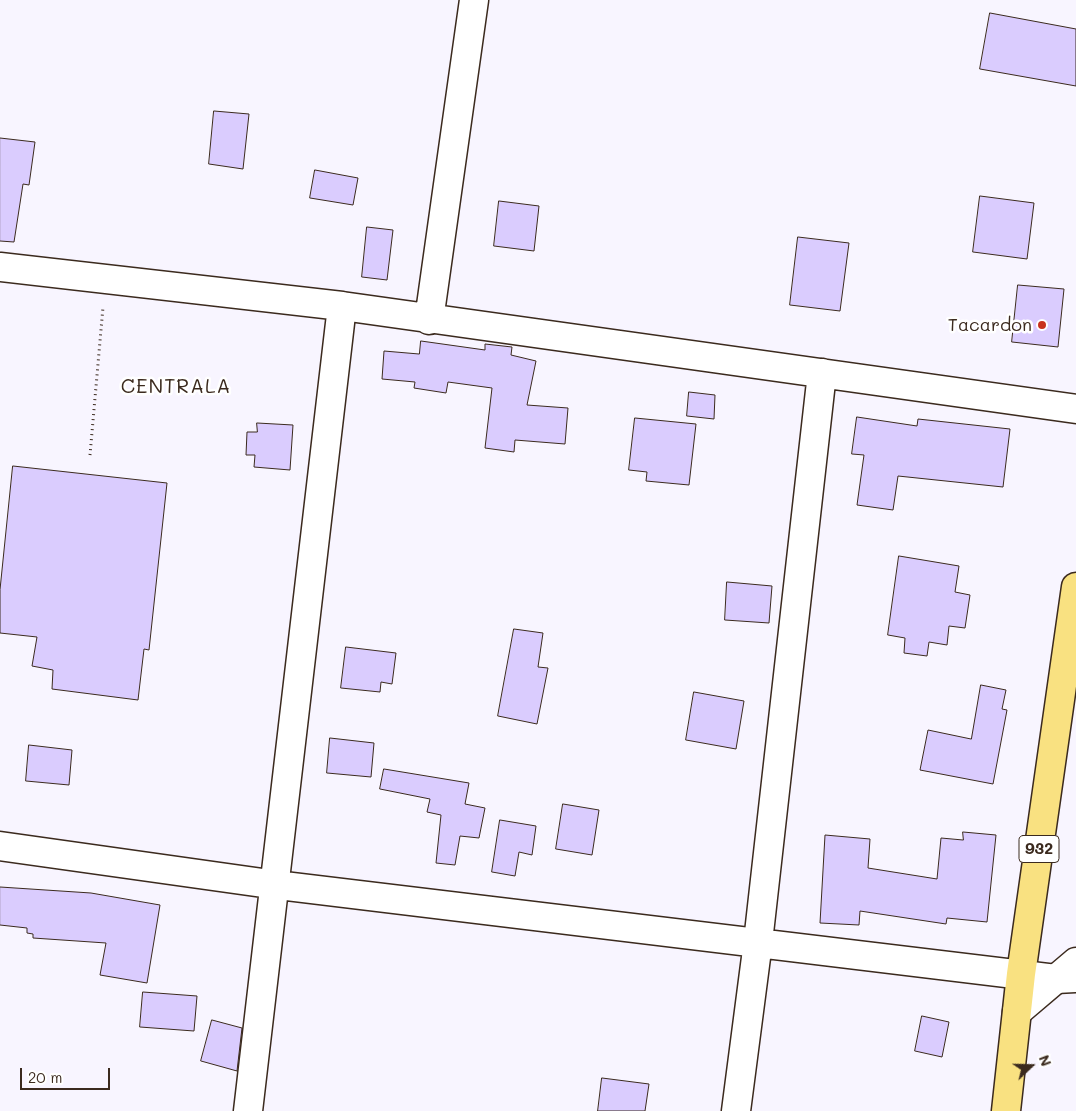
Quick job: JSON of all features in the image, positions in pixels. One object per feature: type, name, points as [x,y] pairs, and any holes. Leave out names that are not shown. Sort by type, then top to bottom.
[{"type":"main road","name":"932","points":[[1006,1111],[1021,974],[1076,587]]},
{"type":"street","points":[[428,320],[474,0]]},
{"type":"street","points":[[0,268],[342,306],[428,320],[1076,409]]},
{"type":"street","points":[[248,1111],[277,885],[342,306]]},
{"type":"street","points":[[736,1111],[758,942],[822,373]]},
{"type":"street","points":[[0,846],[277,885],[1021,974],[1069,973]]},
{"type":"street","points":[[1017,1012],[1069,973]]},
{"type":"path","points":[[90,455],[106,279]]},
{"type":"building","points":[[990,13],[1076,29],[1076,86],[980,69]]},
{"type":"building","points":[[214,111],[249,114],[243,169],[209,164]]},
{"type":"building","points":[[0,138],[35,142],[29,185],[23,184],[14,242],[0,241]]},
{"type":"building","points":[[315,170],[358,178],[353,205],[310,198]]},
{"type":"building","points":[[980,196],[1034,203],[1027,259],[973,252]]},
{"type":"building","points":[[499,201],[539,206],[534,251],[494,246]]},
{"type":"building","points":[[367,227],[393,230],[387,280],[362,277]]},
{"type":"building","points":[[798,237],[849,243],[840,311],[790,305]]},
{"type":"building","points":[[1018,285],[1064,289],[1058,347],[1012,342]]},
{"type":"building","points":[[421,341],[485,350],[485,344],[512,347],[511,355],[536,361],[527,405],[568,408],[565,444],[515,440],[514,452],[485,448],[492,388],[448,382],[446,393],[414,388],[415,382],[382,379],[384,351],[419,354]]},
{"type":"building","points":[[689,392],[715,395],[714,419],[687,416]]},
{"type":"building","points":[[857,417],[917,426],[918,419],[1010,429],[1003,487],[898,476],[893,510],[857,505],[864,455],[852,454]]},
{"type":"building","points":[[635,418],[696,424],[689,485],[646,481],[647,472],[629,470]]},
{"type":"building","points":[[257,423],[293,425],[290,470],[254,467],[255,455],[246,455],[247,432],[257,432]]},
{"type":"building","points":[[13,466],[167,483],[149,650],[144,649],[138,700],[52,689],[53,670],[32,666],[37,637],[0,633],[0,590]]},
{"type":"building","points":[[899,556],[959,566],[955,592],[970,595],[965,628],[949,626],[947,645],[929,642],[927,656],[904,653],[905,638],[888,635]]},
{"type":"building","points":[[727,582],[772,586],[769,623],[725,620]]},
{"type":"building","points":[[514,629],[543,633],[538,667],[548,668],[537,724],[498,716]]},
{"type":"building","points":[[346,647],[396,653],[392,684],[381,682],[380,692],[341,688]]},
{"type":"building","points":[[981,685],[1006,690],[1002,709],[1007,710],[993,784],[920,770],[928,730],[971,739]]},
{"type":"building","points":[[694,692],[744,701],[736,749],[686,740]]},
{"type":"building","points":[[330,738],[374,743],[371,777],[327,773]]},
{"type":"building","points":[[29,745],[72,750],[69,785],[26,781]]},
{"type":"building","points":[[384,769],[469,783],[465,804],[485,808],[479,838],[460,836],[455,865],[436,863],[441,815],[427,812],[430,799],[380,789]]},
{"type":"building","points":[[563,804],[599,810],[592,855],[556,849]]},
{"type":"building","points":[[500,820],[536,826],[532,855],[519,852],[515,876],[492,872]]},
{"type":"building","points":[[963,832],[996,835],[987,922],[947,918],[946,924],[860,911],[859,925],[820,923],[825,835],[870,839],[868,868],[937,879],[941,838],[963,840]]},
{"type":"building","points":[[0,887],[91,893],[160,905],[147,983],[100,975],[106,943],[33,938],[33,934],[27,933],[27,928],[0,925]]},
{"type":"building","points":[[143,992],[197,996],[194,1031],[140,1027]]},
{"type":"building","points":[[922,1016],[949,1022],[942,1057],[915,1051]]},
{"type":"building","points":[[212,1020],[242,1028],[237,1071],[201,1061]]},
{"type":"building","points":[[602,1078],[649,1084],[645,1111],[598,1111]]},
{"type":"place","name":"Tacardon","points":[[1042,325]]},
{"type":"district","name":"CENTRALA","points":[[176,387]]}]
